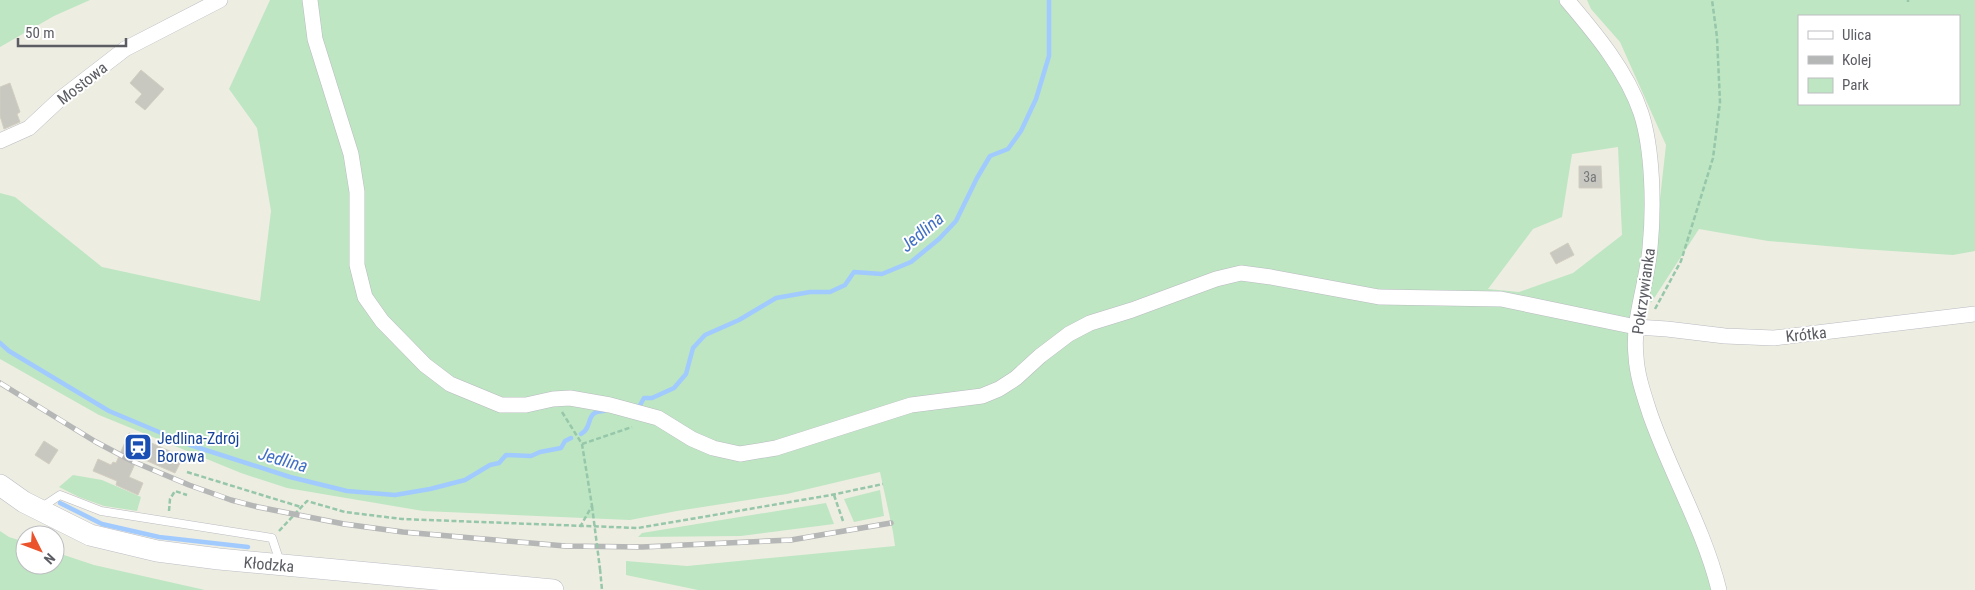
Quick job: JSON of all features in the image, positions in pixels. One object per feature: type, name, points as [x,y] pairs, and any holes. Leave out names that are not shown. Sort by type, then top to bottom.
[{"type":"main road","name":"Kłodzka","points":[[0,485],[24,502],[90,535],[157,551],[219,559],[553,590]]},
{"type":"street","name":"Mostowa","points":[[0,141],[29,128],[58,100],[125,49],[220,0]]},
{"type":"street","name":"Krótka","points":[[310,0],[315,39],[351,154],[356,192],[357,265],[365,297],[382,321],[425,365],[450,384],[501,405],[526,406],[553,399],[570,398],[610,405],[658,418],[692,439],[713,448],[740,454],[776,448],[910,405],[982,396],[999,389],[1016,378],[1062,339],[1090,323],[1132,310],[1216,279],[1241,273],[1379,297],[1501,299],[1636,327],[1725,336],[1774,338],[1975,314]]},
{"type":"street","name":"Pokrzywianka","points":[[1567,0],[1596,35],[1628,84],[1641,112],[1649,146],[1652,207],[1650,248],[1636,327],[1636,356],[1642,390],[1657,433],[1706,548],[1718,590]]},
{"type":"lane","points":[[38,509],[60,495],[101,511],[272,538],[281,565]]},
{"type":"path","points":[[1636,327],[1650,318],[1681,261],[1713,158],[1720,102],[1712,0]]},
{"type":"path","points":[[553,399],[582,444],[602,590]]},
{"type":"path","points":[[582,444],[658,418]]},
{"type":"path","points":[[188,472],[301,507]]},
{"type":"path","points":[[272,538],[307,501],[345,512],[402,519],[638,528],[834,495],[883,484]]},
{"type":"path","points":[[170,499],[175,491],[187,495]]},
{"type":"path","points":[[834,495],[843,521]]},
{"type":"path","points":[[580,527],[592,506]]},
{"type":"green space","points":[[0,0],[90,0],[54,16],[0,47]]},
{"type":"green space","points":[[270,0],[1562,0],[1593,37],[1635,109],[1646,147],[1649,207],[1632,356],[1715,590],[698,590],[626,575],[626,561],[687,566],[895,546],[880,472],[787,494],[630,520],[423,511],[287,488],[241,473],[99,415],[0,359],[0,193],[15,197],[102,267],[260,301],[271,211],[257,128],[229,89]],"holes":[[[1618,147],[1622,235],[1573,273],[1519,292],[1488,289],[1533,229],[1562,217],[1572,154]]]},
{"type":"green space","points":[[1587,0],[1975,0],[1975,251],[1953,255],[1861,249],[1768,241],[1699,229],[1651,303],[1649,297],[1666,145],[1620,42],[1591,9]]},
{"type":"green space","points":[[73,475],[102,480],[141,497],[137,511],[104,506],[59,487]]},
{"type":"green space","points":[[880,490],[884,516],[854,522],[844,499]]},
{"type":"green space","points":[[826,503],[834,524],[741,536],[638,537],[642,533]]},
{"type":"green space","points":[[0,531],[15,539],[15,575],[65,575],[65,555],[94,565],[205,590],[0,590]]},
{"type":"building","points":[[141,70],[164,89],[145,110],[135,102],[142,94],[130,83]]},
{"type":"building","points":[[10,83],[20,112],[17,114],[20,122],[4,129],[0,116],[0,87]]},
{"type":"building","points":[[1579,166],[1601,166],[1602,188],[1579,188]]},
{"type":"building","points":[[1568,243],[1574,255],[1556,264],[1550,253]]},
{"type":"building","points":[[129,433],[183,457],[175,473],[138,457],[129,477],[143,483],[138,495],[116,485],[117,481],[93,471],[98,459],[111,465],[113,462],[116,463]]},
{"type":"building","points":[[44,441],[58,450],[49,464],[35,455]]},
{"type":"waterway","name":"Jedlina","points":[[636,406],[639,407],[644,398],[652,398],[674,388],[686,374],[693,348],[705,335],[739,320],[776,298],[810,292],[830,292],[845,285],[854,272],[882,274],[911,262],[939,239],[956,221],[990,156],[1008,149],[1021,131],[1036,99],[1049,56],[1049,0]]},
{"type":"waterway","name":"Jedlina","points":[[0,343],[9,351],[109,411],[190,445],[290,477],[347,491],[395,495],[430,489],[465,480],[490,465],[499,463],[506,455],[531,456],[540,452],[561,448],[565,441],[571,438]]},
{"type":"waterway","name":"Jedlina","points":[[581,434],[585,431],[591,416],[604,411]]},
{"type":"waterway","points":[[60,503],[102,524],[159,537],[248,547]]},
{"type":"railway","points":[[0,383],[96,442],[132,461],[189,485],[231,500],[258,507],[344,524],[403,532],[565,546],[642,547],[791,540],[891,523]]},
{"type":"place","name":"Jedlina-Zdrój Borowa","points":[[138,447]]}]
